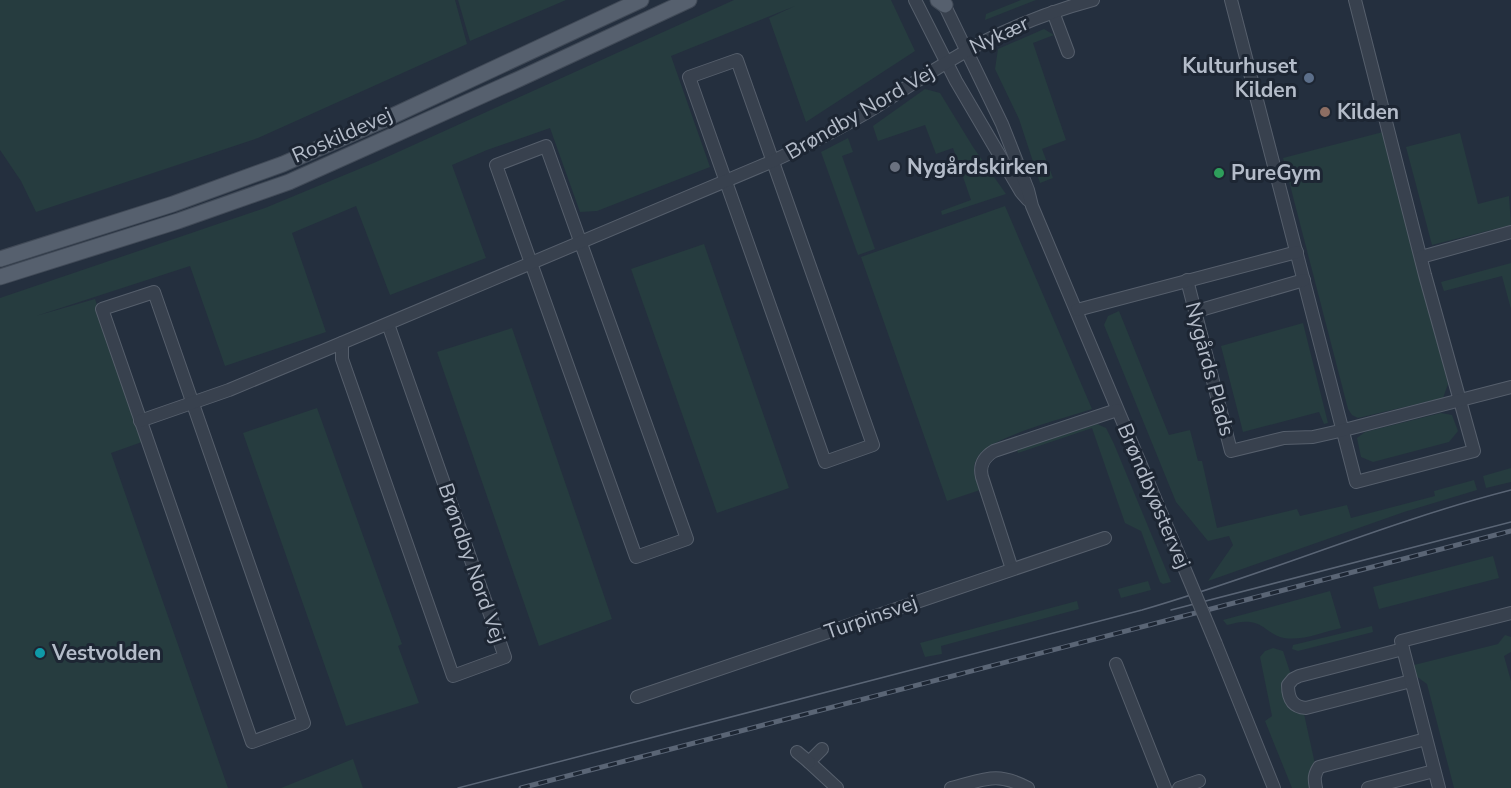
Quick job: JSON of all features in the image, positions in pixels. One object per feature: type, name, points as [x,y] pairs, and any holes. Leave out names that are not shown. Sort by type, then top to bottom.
[{"type":"main road","name":"Roskildevej","points":[[0,259],[173,204],[283,164],[386,119],[641,0]]},
{"type":"main road","name":"Roskildevej","points":[[0,277],[178,221],[289,182],[690,0]]},
{"type":"street","name":"Brøndbyøstervej","points":[[915,0],[956,81],[1021,192],[1032,206]]},
{"type":"street","name":"Nykær","points":[[947,62],[1024,23],[1093,0]]},
{"type":"street","points":[[1232,0],[1356,482],[1474,451],[1355,0]]},
{"type":"street","name":"Brøndbyøstervej","points":[[942,2],[1002,124],[1032,206],[1274,788]]},
{"type":"street","name":"Nykær","points":[[1053,12],[1068,52]]},
{"type":"street","name":"Brøndby Nord Vej","points":[[737,60],[773,161],[873,445],[825,462],[689,77],[737,60]]},
{"type":"street","name":"Brøndby Nord Vej","points":[[140,421],[229,390],[773,161],[817,140],[872,109],[947,62]]},
{"type":"street","points":[[546,147],[581,242],[687,539],[636,557],[496,165],[546,147]]},
{"type":"street","points":[[1421,257],[1511,232]]},
{"type":"street","name":"Nygårds Plads","points":[[1077,310],[1297,252]]},
{"type":"street","name":"Nygårds Plads","points":[[1187,280],[1231,451],[1284,438],[1313,437],[1344,430],[1511,387]]},
{"type":"street","name":"Nygårds Plads","points":[[1204,309],[1304,280]]},
{"type":"street","points":[[154,292],[191,403],[304,723],[252,742],[102,309],[154,292]]},
{"type":"street","name":"Brøndby Nord Vej","points":[[342,343],[342,359],[453,676],[505,657],[388,324]]},
{"type":"street","points":[[1012,569],[982,477],[981,467],[984,460],[994,451],[1117,410]]},
{"type":"street","name":"Turpinsvej","points":[[637,697],[1106,537]]},
{"type":"street","points":[[1439,788],[1401,642],[1511,613]]},
{"type":"street","points":[[1403,649],[1299,676],[1288,685],[1290,698],[1293,704],[1306,708],[1411,681]]},
{"type":"street","points":[[1116,664],[1165,788]]},
{"type":"street","points":[[1316,788],[1315,774],[1319,767],[1426,739]]},
{"type":"street","points":[[809,762],[822,749]]},
{"type":"street","points":[[797,752],[837,788]]},
{"type":"street","points":[[1368,788],[1434,771]]},
{"type":"street","points":[[951,788],[1005,777],[1028,788]]},
{"type":"street","points":[[1179,788],[1198,781]]},
{"type":"green space","points":[[0,0],[455,0],[467,44],[258,138],[36,212],[21,181],[0,150]]},
{"type":"green space","points":[[458,0],[566,0],[470,41]]},
{"type":"green space","points":[[734,0],[891,0],[915,51],[806,122],[769,18],[795,6],[671,56],[710,167],[597,211],[580,212],[550,128],[487,150],[452,165],[486,258],[390,295],[356,206],[292,233],[326,332],[225,366],[190,266],[36,316],[95,299],[142,442],[111,453],[228,788],[0,788],[0,298],[265,208],[376,162]]},
{"type":"green space","points":[[1021,0],[1036,0],[985,20],[986,14]]},
{"type":"green space","points":[[1044,29],[1054,35],[1033,43],[1066,140],[1042,149],[1053,178],[1040,183],[1019,119],[995,69],[998,49]]},
{"type":"green space","points":[[925,89],[940,93],[973,147],[1006,194],[942,215],[941,211],[971,200],[953,148],[936,154],[925,125],[878,141],[873,126]]},
{"type":"green space","points":[[1383,132],[1448,384],[1443,398],[1358,418],[1348,409],[1283,158]]},
{"type":"green space","points":[[1460,133],[1478,204],[1509,196],[1511,225],[1432,245],[1406,147]]},
{"type":"green space","points":[[848,138],[853,152],[842,156],[875,249],[858,255],[821,152]]},
{"type":"green space","points":[[1005,206],[1092,409],[1049,422],[998,441],[986,448],[976,459],[974,468],[980,490],[947,501],[861,257]]},
{"type":"green space","points":[[704,244],[789,488],[717,513],[631,269]]},
{"type":"green space","points":[[1511,263],[1511,309],[1502,276],[1444,291],[1441,282]]},
{"type":"green space","points":[[1119,311],[1169,435],[1190,430],[1198,461],[1202,461],[1217,528],[1297,509],[1300,516],[1347,505],[1351,518],[1435,496],[1434,491],[1474,480],[1477,490],[1404,512],[1208,581],[1233,545],[1229,536],[1208,541],[1176,502],[1104,325],[1108,316]]},
{"type":"green space","points":[[1303,323],[1328,423],[1324,424],[1319,412],[1243,432],[1221,346]]},
{"type":"green space","points":[[512,328],[612,619],[539,646],[437,352]]},
{"type":"green space","points":[[317,408],[402,644],[398,646],[419,703],[346,726],[243,433]]},
{"type":"green space","points":[[1441,413],[1452,415],[1458,431],[1449,442],[1373,462],[1361,457],[1357,438],[1365,432]]},
{"type":"green space","points":[[1097,424],[1106,428],[1114,444],[1171,582],[1163,584],[1160,582],[1141,531],[1125,523],[1092,428],[1018,453],[1017,450]]},
{"type":"green space","points":[[1511,468],[1511,482],[1486,488],[1483,476]]},
{"type":"green space","points":[[1493,556],[1499,578],[1379,609],[1373,587]]},
{"type":"green space","points":[[1148,581],[1151,590],[1121,598],[1118,589]]},
{"type":"green space","points":[[1330,591],[1341,628],[1320,634],[1284,638],[1255,623],[1227,625],[1223,620]]},
{"type":"green space","points":[[1077,601],[1079,609],[941,646],[942,654],[925,657],[920,643]]},
{"type":"green space","points":[[1372,626],[1373,632],[1298,651],[1292,649],[1293,645]]},
{"type":"green space","points":[[1505,635],[1511,637],[1511,652],[1504,656],[1511,681],[1511,788],[1454,788],[1427,684],[1416,676],[1414,665],[1498,644]]},
{"type":"green space","points":[[1273,648],[1283,651],[1291,675],[1296,711],[1304,714],[1315,764],[1312,788],[1292,788],[1265,721],[1272,716],[1260,657],[1265,651]]},
{"type":"green space","points":[[353,759],[363,788],[281,788]]},
{"type":"tram line","points":[[458,788],[1142,610],[1235,581],[1418,517],[1511,490]]},
{"type":"tram line","points":[[1171,610],[1511,522]]},
{"type":"railway","points":[[521,788],[1511,531]]},
{"type":"place","name":"Kulturhuset Kilden","points":[[1309,78]]},
{"type":"place","name":"Kilden","points":[[1325,112]]},
{"type":"place","name":"Nygårdskirken","points":[[895,167]]},
{"type":"place","name":"PureGym","points":[[1219,173]]},
{"type":"place","name":"Vestvolden","points":[[40,653]]}]
